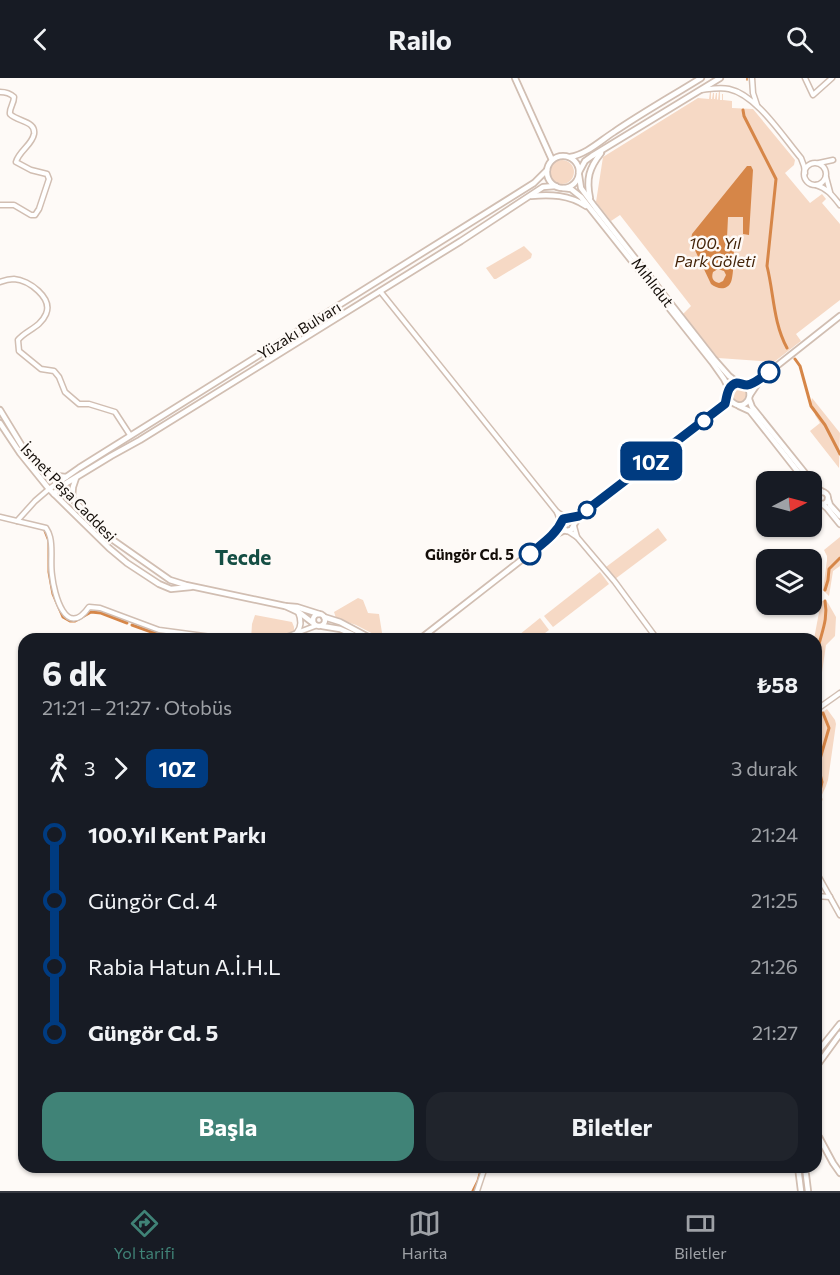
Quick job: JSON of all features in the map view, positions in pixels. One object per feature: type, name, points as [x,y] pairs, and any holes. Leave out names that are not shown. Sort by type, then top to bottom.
[{"type":"main road","points":[[515,78],[552,160]]},
{"type":"main road","points":[[701,78],[578,156],[560,156],[552,160],[547,170],[549,180],[563,188],[573,184],[585,161],[720,78]]},
{"type":"main road","points":[[590,201],[588,184],[591,167],[604,149]]},
{"type":"main road","points":[[570,157],[577,164],[579,173]]},
{"type":"main road","name":"Yüzakı Bulvarı","points":[[54,494],[58,485],[66,477],[538,180],[547,170]]},
{"type":"main road","name":"Mıhlıdut","points":[[579,173],[581,188],[590,201],[714,359],[738,383]]},
{"type":"main road","name":"Yüzakı Bulvarı","points":[[49,489],[76,477],[141,440],[543,187],[556,186]]},
{"type":"main road","name":"Mıhlıdut","points":[[563,188],[571,189],[581,197],[712,362],[729,389]]},
{"type":"main road","points":[[528,197],[559,196],[573,199],[589,207]]},
{"type":"main road","points":[[320,316],[326,325]]},
{"type":"main road","points":[[428,633],[552,536],[563,519],[571,521],[579,516],[725,404],[731,386],[738,383],[746,385],[764,376],[840,316]]},
{"type":"main road","points":[[725,404],[744,404],[764,376]]},
{"type":"main road","points":[[746,385],[752,407],[817,488],[826,494],[830,506],[840,516]]},
{"type":"main road","points":[[728,396],[729,400],[745,408],[754,416],[797,471]]},
{"type":"main road","name":"İsmet Paşa Caddesi","points":[[0,410],[25,451],[58,485],[113,540],[170,580],[285,606]]},
{"type":"main road","points":[[0,423],[20,453],[49,489],[109,548],[159,585],[171,589],[194,586]]},
{"type":"main road","points":[[49,475],[66,477]]},
{"type":"main road","points":[[72,498],[76,477]]},
{"type":"main road","points":[[828,498],[826,503],[822,504],[840,524]]},
{"type":"main road","points":[[552,536],[571,530],[571,521]]},
{"type":"main road","points":[[561,524],[566,531]]},
{"type":"main road","points":[[285,606],[290,605],[321,615],[361,633]]},
{"type":"main road","points":[[285,606],[314,624],[349,633]]},
{"type":"main road","points":[[314,624],[313,617],[321,615]]},
{"type":"main road","points":[[321,615],[325,621],[322,626]]},
{"type":"main road","points":[[822,1046],[840,1024]]},
{"type":"main road","points":[[822,1058],[840,1034]]},
{"type":"main road","points":[[822,1143],[840,1173]]},
{"type":"main road","points":[[799,1173],[801,1191]]},
{"type":"main road","points":[[806,1173],[808,1191]]},
{"type":"street","points":[[752,78],[757,105]]},
{"type":"street","points":[[805,78],[813,95],[832,78]]},
{"type":"street","points":[[700,90],[721,88],[731,90],[757,105],[801,158],[809,183],[821,186],[840,205]]},
{"type":"street","points":[[0,92],[9,93],[14,98],[10,110],[13,118],[33,126],[34,132],[30,142],[16,162],[31,170],[47,174],[49,179],[35,215],[15,205],[0,205]]},
{"type":"street","points":[[801,158],[824,167],[830,193]]},
{"type":"street","points":[[805,173],[807,166],[832,160],[822,182],[816,185]]},
{"type":"street","points":[[0,282],[16,279],[27,284],[39,291],[47,305],[44,318],[37,327],[18,340],[19,351],[41,369],[54,371],[65,392],[79,404],[89,404],[115,412],[130,435]]},
{"type":"street","points":[[380,291],[557,512],[571,521],[577,537],[615,582],[653,633]]},
{"type":"street","points":[[17,521],[49,489]]},
{"type":"street","points":[[557,512],[561,524]]},
{"type":"street","points":[[0,517],[46,528],[50,535],[55,590],[65,615],[76,619],[89,608],[100,608],[159,630],[181,633]]},
{"type":"street","points":[[566,531],[577,537]]},
{"type":"street","points":[[297,633],[301,625],[298,612]]},
{"type":"street","points":[[297,633],[314,624]]},
{"type":"street","points":[[822,706],[840,693]]},
{"type":"street","points":[[822,883],[840,915]]},
{"type":"street","points":[[822,896],[830,897]]},
{"type":"street","points":[[477,1191],[483,1173]]},
{"type":"shaded area","points":[[719,91],[720,100],[723,94],[723,100],[732,101],[732,108],[753,109],[795,160],[794,165],[785,173],[810,203],[822,194],[826,199],[822,203],[840,224],[840,300],[796,334],[801,341],[774,362],[718,358],[683,314],[691,306],[620,215],[611,221],[596,202],[603,157],[698,98],[709,99],[710,92],[711,99],[714,93],[715,99],[717,93],[718,100]]},
{"type":"shaded area","points":[[562,160],[571,163],[574,172],[571,181],[562,184],[553,181],[550,172],[553,163]]},
{"type":"shaded area","points":[[524,246],[532,254],[531,258],[494,279],[486,268]]},
{"type":"shaded area","points":[[739,385],[745,388],[748,394],[745,400],[739,403],[733,400],[730,394],[733,388]]},
{"type":"shaded area","points":[[812,398],[840,433],[839,468],[810,431],[820,423],[815,415]]},
{"type":"shaded area","points":[[658,528],[667,540],[615,579],[606,567]]},
{"type":"shaded area","points":[[840,537],[840,566],[833,571],[829,596],[823,590],[827,560],[824,550]]},
{"type":"shaded area","points":[[600,572],[609,584],[553,627],[544,616]]},
{"type":"shaded area","points":[[358,598],[363,600],[368,613],[379,614],[382,633],[371,633],[336,618],[334,612]]},
{"type":"shaded area","points":[[822,601],[826,601],[836,617],[835,636],[826,645],[822,672],[822,633],[815,633],[818,615],[822,615]]},
{"type":"shaded area","points":[[255,615],[292,622],[294,631],[251,633]]},
{"type":"shaded area","points":[[540,618],[549,630],[545,633],[521,633]]},
{"type":"shaded area","points":[[827,709],[836,724],[828,780],[822,795],[822,713]]},
{"type":"water","name":"100. Yıl Park Göleti","points":[[747,166],[751,166],[753,170],[749,235],[743,234],[743,217],[728,217],[727,238],[734,238],[734,248],[732,278],[727,287],[719,288],[711,284],[693,246],[692,234]],"holes":[[[718,269],[724,271],[726,275],[723,281],[719,283],[714,281],[713,272]]]},
{"type":"waterway","points":[[743,110],[776,179],[767,266],[776,318],[787,348]]},
{"type":"waterway","points":[[795,359],[800,366],[811,406],[825,425],[840,454]]},
{"type":"waterway","points":[[45,531],[49,541],[49,572],[53,594],[63,617],[75,621],[91,612],[101,613],[127,623]]},
{"type":"waterway","points":[[825,590],[829,569],[840,558]]},
{"type":"waterway","points":[[821,633],[825,618],[825,601]]},
{"type":"waterway","points":[[132,625],[154,633]]},
{"type":"waterway","points":[[822,752],[829,728],[823,713]]},
{"type":"waterway","points":[[473,1191],[480,1173]]},
{"type":"bus line","name":"10Z","points":[[530,554],[552,536],[563,519],[579,516],[725,404],[731,386],[738,383],[746,385],[769,372]]},
{"type":"place","name":"Güngör Cd. 5","points":[[530,554]]},
{"type":"district","name":"Tecde","points":[[243,556]]}]
